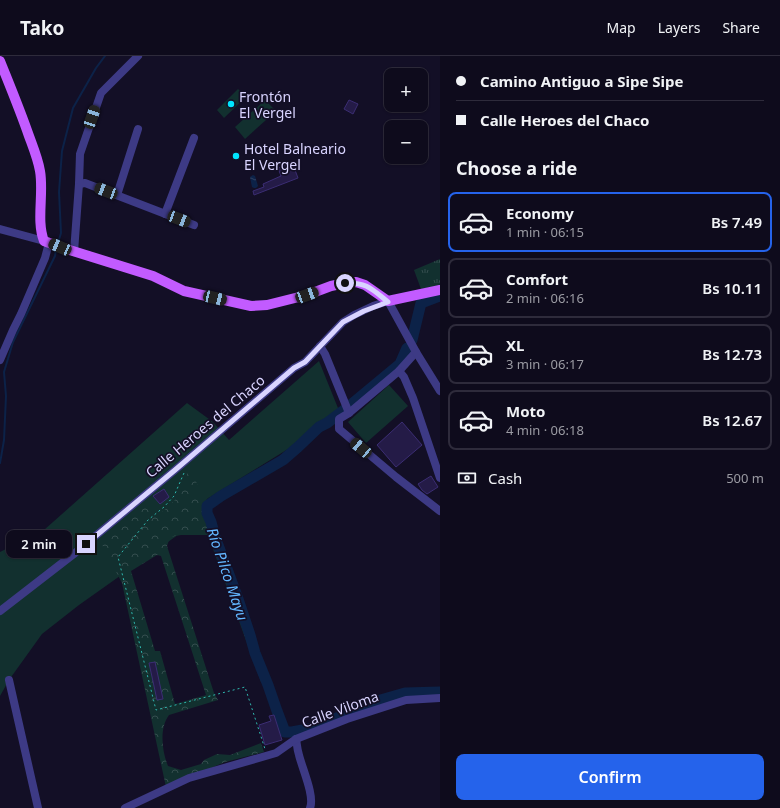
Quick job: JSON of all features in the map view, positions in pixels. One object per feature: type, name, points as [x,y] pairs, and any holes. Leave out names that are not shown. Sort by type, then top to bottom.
[{"type":"main road","points":[[0,61],[18,105],[36,156],[40,172],[41,234],[51,244],[152,276],[184,290],[251,306],[267,305],[307,295],[331,286],[356,282],[375,291],[388,302]]},
{"type":"main road","name":"Calle Heroes del Chaco","points":[[388,302],[440,290]]},
{"type":"street","points":[[74,252],[80,154],[101,93],[138,56]]},
{"type":"street","points":[[117,195],[138,129]]},
{"type":"street","points":[[165,214],[194,138]]},
{"type":"street","points":[[79,184],[85,183],[194,225]]},
{"type":"street","points":[[0,229],[51,244],[0,360]]},
{"type":"street","points":[[388,302],[440,391]]},
{"type":"street","name":"Calle Heroes del Chaco","points":[[0,611],[75,554],[294,368],[305,362],[343,322],[373,306],[388,302]]},
{"type":"street","points":[[320,346],[325,354],[349,413]]},
{"type":"street","points":[[416,352],[399,371],[349,413],[339,419],[338,429],[440,511]]},
{"type":"street","points":[[399,371],[404,377],[413,398],[440,478]]},
{"type":"street","points":[[9,680],[38,808]]},
{"type":"street","name":"Calle Viloma","points":[[310,808],[312,802],[311,794],[298,753],[296,739],[347,719],[406,700],[440,698]]},
{"type":"street","points":[[125,808],[189,778],[276,753],[296,739]]},
{"type":"path","points":[[185,470],[174,496],[164,507],[148,520],[118,557],[156,710],[245,687],[267,756]]},
{"type":"green space","name":"Frontón El Vergel","points":[[238,89],[246,97],[224,118],[217,110]]},
{"type":"green space","points":[[265,100],[276,111],[245,139],[235,127]]},
{"type":"green space","points":[[440,259],[440,286],[421,289],[414,270]]},
{"type":"green space","points":[[319,361],[340,413],[288,449],[207,499],[199,520],[79,605],[42,634],[9,680],[0,696],[0,552],[44,530],[187,403],[213,422],[229,440]]},
{"type":"green space","points":[[389,385],[408,406],[366,443],[348,422]]},
{"type":"green space","points":[[190,467],[204,501],[255,653],[268,685],[261,682],[208,535],[181,535],[170,537],[167,546],[214,693],[218,700],[169,715],[164,726],[162,740],[168,766],[181,770],[201,764],[204,760],[217,754],[230,755],[261,743],[264,752],[225,762],[166,787],[122,583],[99,539],[144,500],[158,516],[175,500]],"holes":[[[157,555],[161,556],[206,695],[175,704],[160,651],[155,651],[131,571]]]},
{"type":"water","points":[[253,175],[255,176],[258,186],[256,188],[252,187],[250,177]]},
{"type":"building","points":[[349,100],[358,104],[353,114],[344,109]]},
{"type":"building","points":[[292,162],[298,178],[254,195],[253,191],[264,187],[263,184],[281,176],[278,168]]},
{"type":"building","points":[[402,422],[422,445],[396,467],[377,445]]},
{"type":"building","points":[[431,476],[438,487],[427,494],[418,484]]},
{"type":"building","points":[[164,489],[169,497],[160,504],[153,496]]},
{"type":"building","points":[[155,662],[163,699],[157,700],[149,663]]},
{"type":"building","points":[[274,715],[282,740],[265,745],[259,725],[271,721],[269,716]]},
{"type":"waterway","points":[[58,243],[61,233],[59,192],[62,151],[73,108],[96,68],[105,56]]},
{"type":"waterway","points":[[0,463],[4,440],[6,396],[4,372],[13,342],[55,256],[56,250]]},
{"type":"waterway","points":[[412,340],[421,303],[440,296]]},
{"type":"waterway","name":"Río Pilco Mayu","points":[[407,348],[400,364],[347,408],[319,427],[283,460],[221,496],[207,506],[207,513],[238,599],[255,653],[285,732],[313,728],[362,708],[370,703],[405,693],[440,692]]},
{"type":"place","name":"Frontón El Vergel","points":[[231,104]]},
{"type":"place","name":"Hotel Balneario El Vergel","points":[[236,156]]},
{"type":"route","points":[[86,544],[294,368],[305,362],[343,322],[373,306],[388,302],[365,285],[356,282],[345,283]]}]
